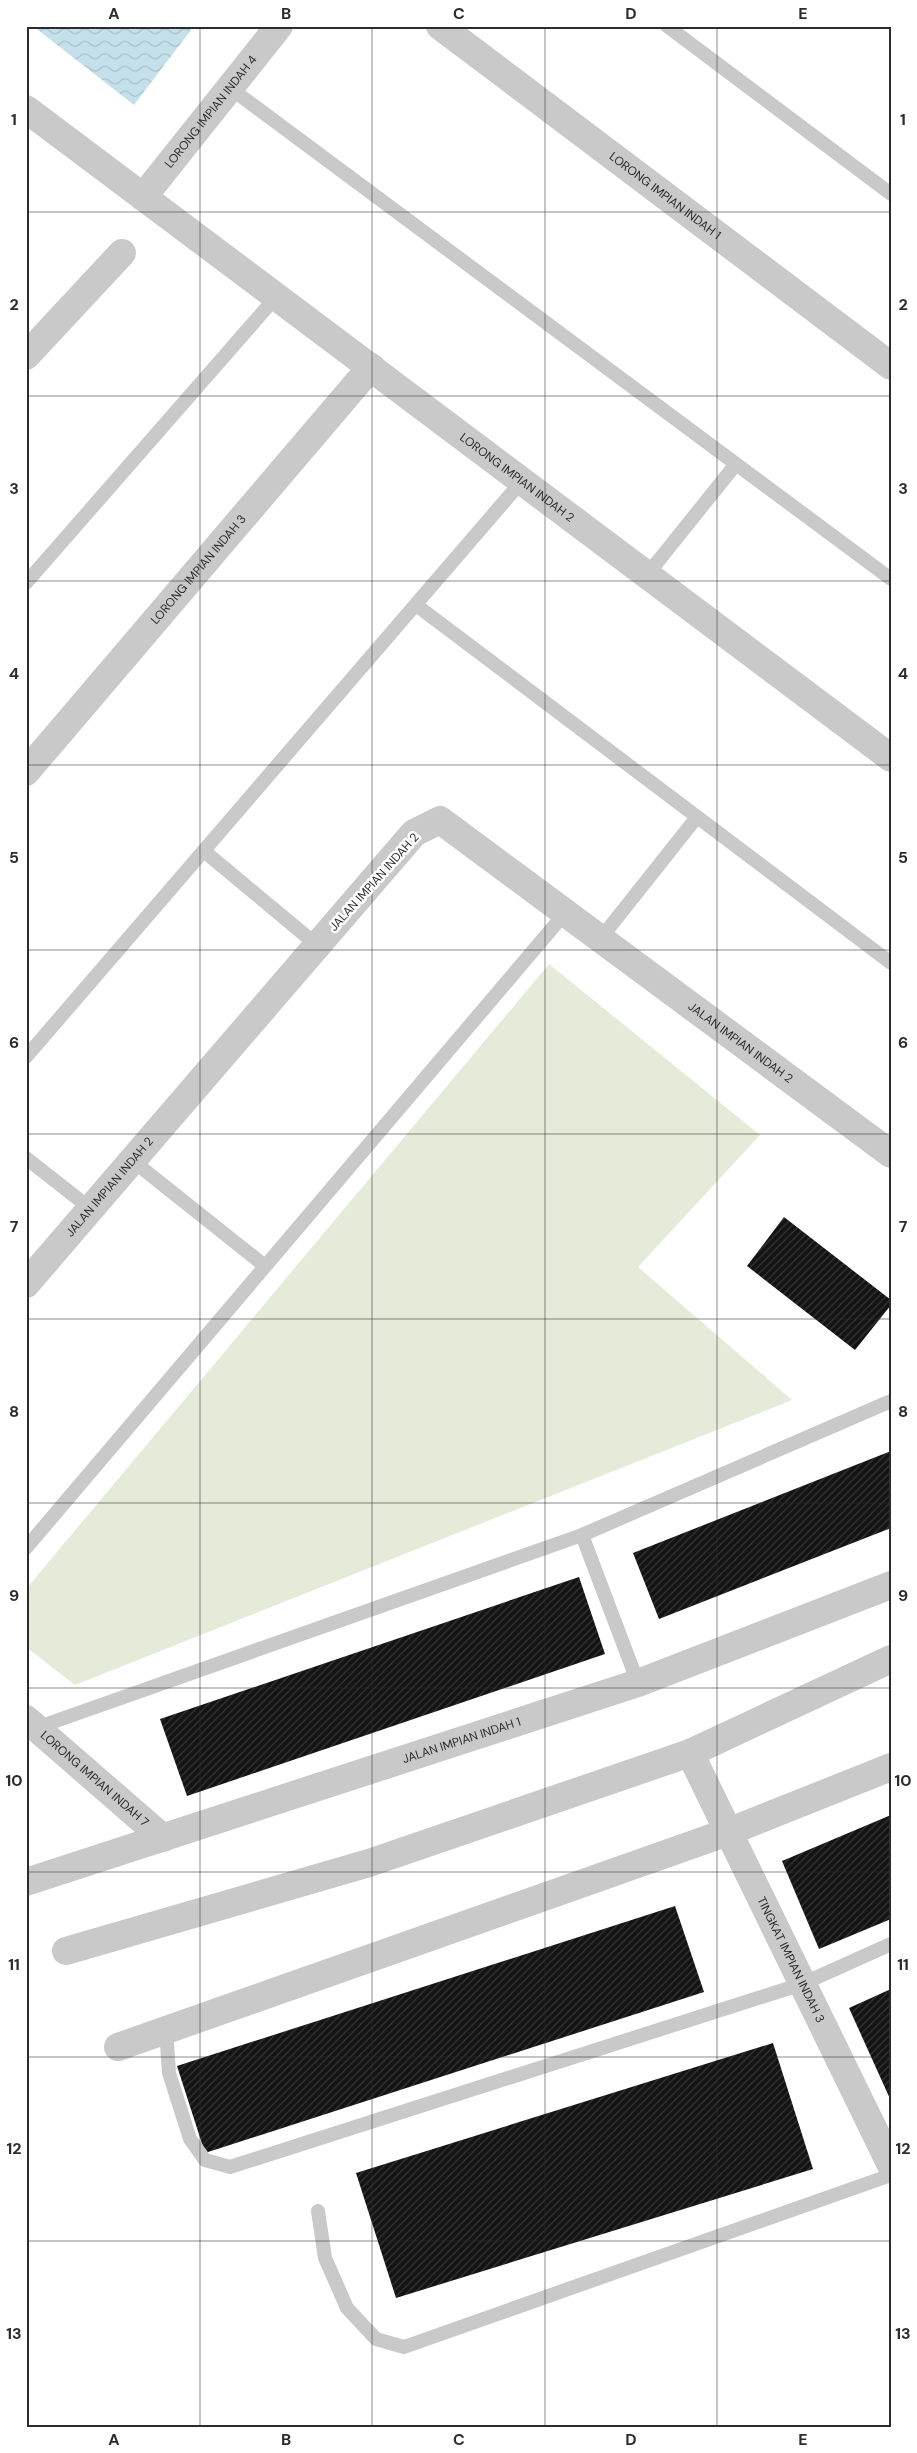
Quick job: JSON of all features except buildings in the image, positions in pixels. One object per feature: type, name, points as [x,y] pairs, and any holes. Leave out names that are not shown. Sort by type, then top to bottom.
[{"type":"street","name":"LORONG IMPIAN INDAH 4","points":[[143,197],[278,26]]},
{"type":"street","name":"LORONG IMPIAN INDAH 1","points":[[440,26],[891,366]]},
{"type":"street","name":"LORONG IMPIAN INDAH 2","points":[[26,110],[891,758]]},
{"type":"street","points":[[26,356],[122,253]]},
{"type":"street","name":"LORONG IMPIAN INDAH 3","points":[[26,772],[371,368]]},
{"type":"street","name":"JALAN IMPIAN INDAH 2","points":[[26,1284],[414,833],[440,820],[891,1154]]},
{"type":"street","name":"JALAN IMPIAN INDAH 1","points":[[26,1882],[638,1683],[891,1585]]},
{"type":"street","points":[[66,1951],[369,1863],[690,1753],[891,1659]]},
{"type":"street","name":"LORONG IMPIAN INDAH 7","points":[[31,1723],[162,1838]]},
{"type":"street","name":"TINGKAT IMPIAN INDAH 3","points":[[690,1753],[891,2166]]},
{"type":"street","points":[[118,2047],[728,1832],[891,1766]]},
{"type":"lane","points":[[667,26],[891,194]]},
{"type":"lane","points":[[230,88],[891,579]]},
{"type":"lane","points":[[26,583],[276,297]]},
{"type":"lane","points":[[648,575],[736,464]]},
{"type":"lane","points":[[26,1057],[522,481]]},
{"type":"lane","points":[[416,605],[891,963]]},
{"type":"lane","points":[[601,938],[697,817]]},
{"type":"lane","points":[[204,851],[318,946]]},
{"type":"lane","points":[[26,1548],[566,912]]},
{"type":"lane","points":[[26,1158],[91,1209]]},
{"type":"lane","points":[[133,1161],[265,1266]]},
{"type":"lane","points":[[31,1723],[582,1535],[891,1401]]},
{"type":"lane","points":[[582,1535],[638,1683]]},
{"type":"lane","points":[[166,2030],[168,2073],[190,2139],[206,2160],[230,2168],[802,1984],[891,1944]]},
{"type":"lane","points":[[318,2211],[325,2258],[347,2308],[376,2338],[404,2347],[891,2175]]},
{"type":"green space","points":[[549,964],[760,1135],[638,1267],[792,1400],[75,1685],[26,1647],[26,1589]]},
{"type":"water","points":[[33,26],[194,26],[134,105]]}]
